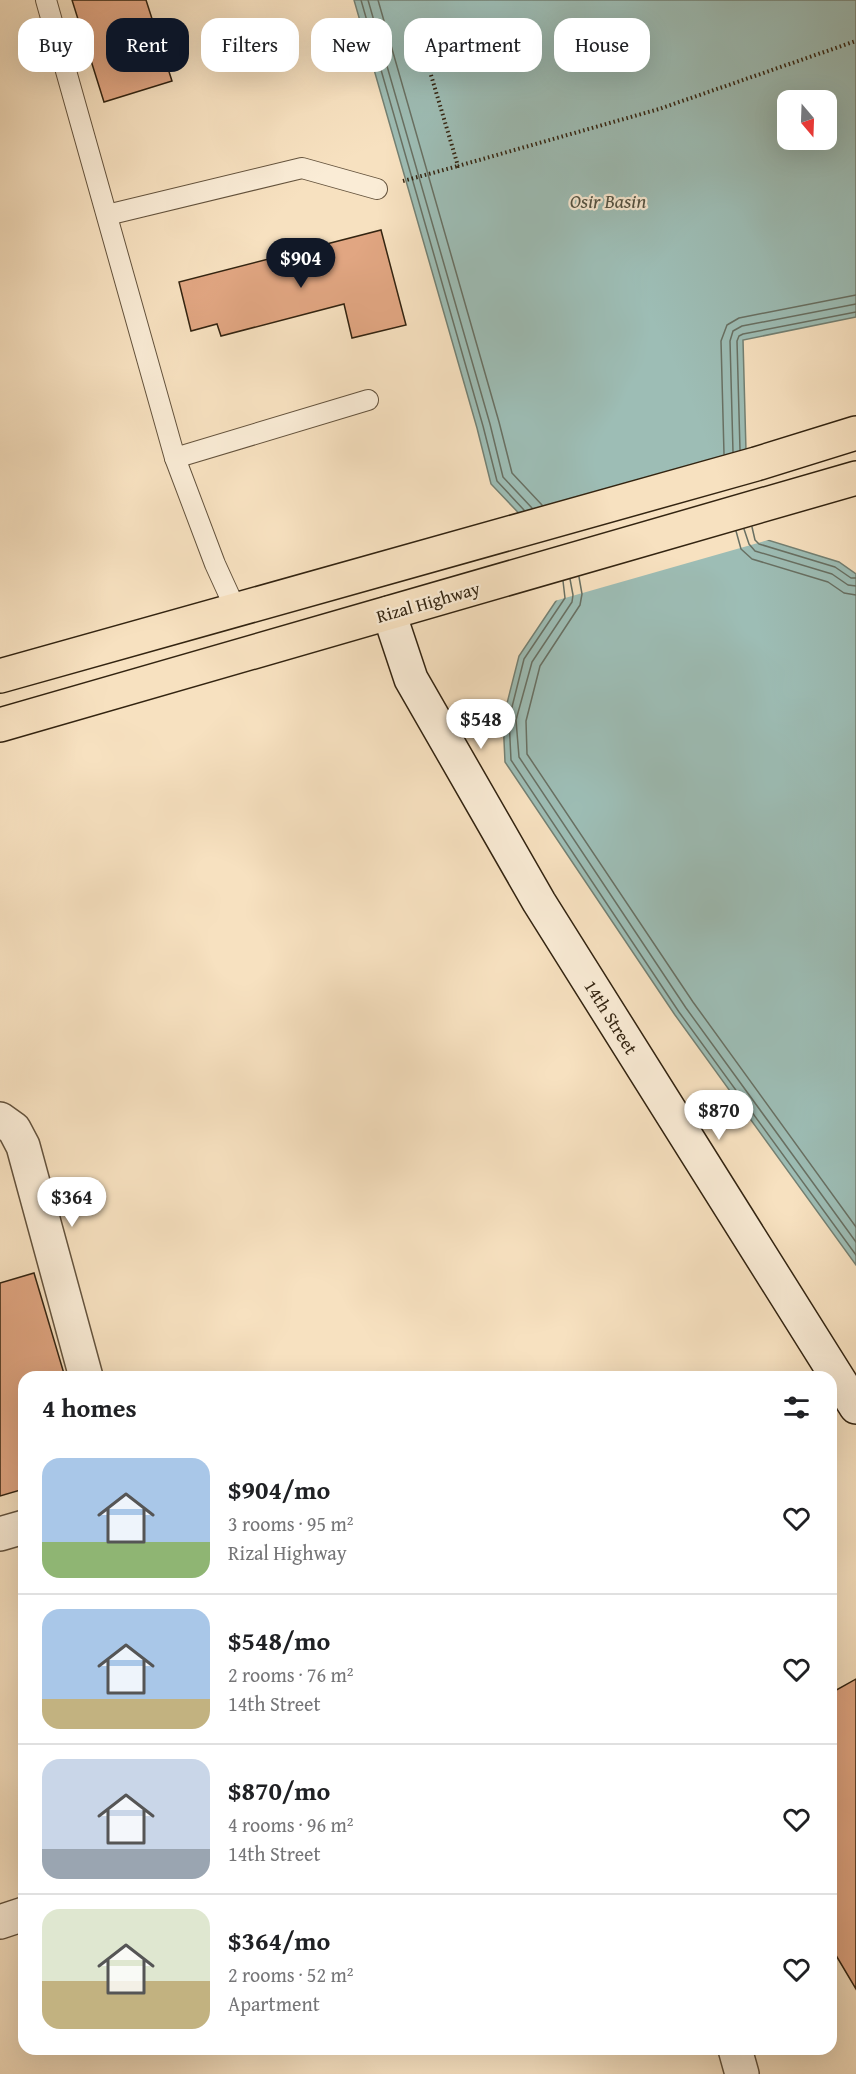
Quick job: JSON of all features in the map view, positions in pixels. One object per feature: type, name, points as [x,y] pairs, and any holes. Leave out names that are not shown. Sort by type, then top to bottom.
[{"type":"main road","points":[[0,676],[756,464],[856,433]]},
{"type":"main road","name":"Rizal Highway","points":[[0,725],[856,478]]},
{"type":"main road","name":"14th Street","points":[[389,614],[411,679],[539,903],[833,1371]]},
{"type":"main road","points":[[0,1119],[14,1129],[23,1146],[84,1371]]},
{"type":"main road","name":"14th Street","points":[[837,1377],[856,1407]]},
{"type":"main road","points":[[0,1534],[18,1529]]},
{"type":"main road","points":[[0,1922],[18,1916]]},
{"type":"main road","points":[[737,2055],[742,2074]]},
{"type":"lane","points":[[46,0],[175,458],[214,564],[236,610]]},
{"type":"lane","points":[[107,215],[303,168],[376,189]]},
{"type":"lane","points":[[175,458],[368,400]]},
{"type":"path","points":[[376,189],[660,109],[856,41]]},
{"type":"path","points":[[431,75],[458,166]]},
{"type":"water","name":"Osir Basin","points":[[354,0],[856,0],[856,317],[743,340],[747,488],[761,538],[839,562],[856,574],[856,1265],[675,1015],[505,762],[503,719],[519,656],[560,595],[551,547],[491,484],[375,72],[392,72],[392,18],[359,18]]},
{"type":"pier","points":[[749,449],[750,487],[763,536],[772,539],[551,602],[556,595],[548,548],[523,522]]},
{"type":"building","points":[[72,0],[146,0],[152,18],[106,18],[106,72],[169,72],[172,81],[104,102],[94,70],[94,18],[78,18]]},
{"type":"building","points":[[381,230],[406,325],[352,338],[344,304],[221,336],[217,324],[191,331],[179,282]]},
{"type":"building","points":[[34,1273],[63,1371],[18,1371],[18,1491],[0,1496],[0,1283]]},
{"type":"building","points":[[856,1679],[856,1989],[837,1957],[837,1690]]}]
